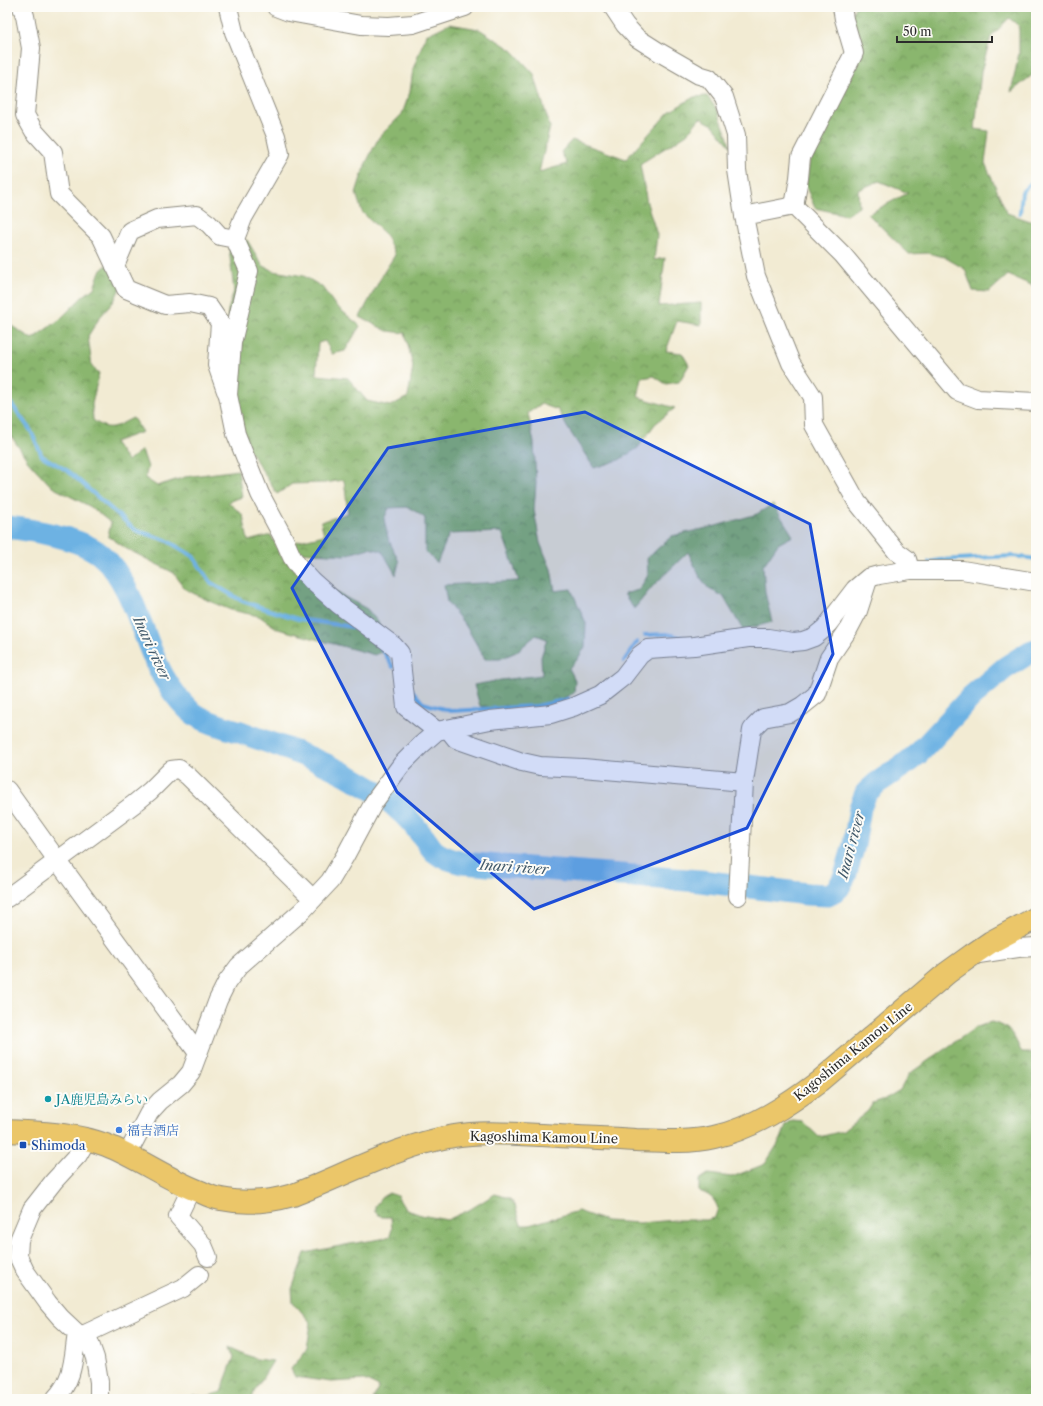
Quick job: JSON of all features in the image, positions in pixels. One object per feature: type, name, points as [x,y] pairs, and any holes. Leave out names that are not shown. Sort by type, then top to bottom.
[{"type":"main road","name":"Kagoshima Kamou Line","points":[[7,1131],[60,1134],[87,1139],[127,1155],[191,1189],[219,1199],[254,1202],[274,1200],[293,1195],[418,1144],[455,1136],[500,1134],[676,1141],[714,1137],[754,1124],[771,1115],[798,1097],[820,1081],[947,973],[991,942],[1036,918]]},
{"type":"street","points":[[22,7],[31,48],[25,115],[34,131],[53,152],[59,194],[101,236],[126,289],[165,305],[190,303],[208,307],[220,323],[217,365],[228,397],[236,434],[260,494],[292,557],[312,581],[338,604],[394,646],[400,653],[406,707],[456,739],[516,760],[540,766],[582,768],[744,782]]},
{"type":"street","points":[[228,7],[234,32],[276,136],[280,154],[243,218],[235,239],[249,271],[232,343],[228,397]]},
{"type":"street","points":[[276,7],[289,12],[361,25],[389,26],[413,24],[465,7]]},
{"type":"street","points":[[613,7],[637,38],[658,52],[699,75],[709,78],[724,98],[736,135],[737,170],[744,216],[756,276],[791,363],[813,396],[814,425],[857,502],[896,551],[906,559],[910,570]]},
{"type":"street","points":[[794,206],[801,157],[854,54],[842,7]]},
{"type":"street","points":[[744,216],[794,206]]},
{"type":"street","points":[[794,206],[843,255],[957,391],[978,399],[1036,402]]},
{"type":"street","points":[[116,266],[130,231],[157,219],[198,215],[220,236],[235,239]]},
{"type":"street","points":[[127,1155],[149,1113],[160,1101],[181,1084],[191,1072],[218,1000],[227,982],[240,966],[302,911],[330,881],[346,856],[374,802],[396,772],[411,754],[442,730],[490,720],[551,714],[573,707],[600,695],[623,677],[640,655],[648,649],[694,646],[748,638],[768,638],[793,642],[803,641],[814,637],[825,628],[856,589],[868,578],[879,575],[910,570],[962,570],[1036,582]]},
{"type":"street","points":[[738,896],[744,782],[752,730],[763,718],[790,713],[817,694],[829,658],[848,630],[858,611],[868,578]]},
{"type":"street","points":[[7,898],[139,800],[171,770],[179,769],[189,777],[313,899]]},
{"type":"street","points":[[7,790],[198,1053]]},
{"type":"street","points":[[972,955],[1018,948],[1036,947]]},
{"type":"street","points":[[87,1139],[78,1155],[54,1181],[15,1230],[18,1240],[18,1256],[25,1271],[60,1317],[89,1341],[95,1358],[99,1382],[99,1399]]},
{"type":"street","points":[[191,1189],[178,1216],[203,1245],[208,1257]]},
{"type":"street","points":[[80,1334],[183,1288],[200,1275]]},
{"type":"street","points":[[55,1399],[65,1388],[71,1375],[80,1334]]},
{"type":"highlighted area","points":[[585,412],[810,524],[833,654],[747,828],[534,909],[397,792],[292,588],[388,448]]},
{"type":"green space","points":[[855,7],[1036,7],[1036,72],[1011,92],[1019,53],[1019,26],[1009,18],[991,37],[981,71],[975,129],[989,131],[985,163],[1007,213],[1036,223],[1036,287],[1008,275],[989,292],[973,291],[965,269],[944,257],[928,253],[909,254],[868,214],[908,193],[879,181],[858,190],[859,207],[846,215],[815,208],[806,187],[812,145],[857,59],[861,38],[851,18]]},
{"type":"green space","points":[[449,24],[479,29],[512,50],[534,74],[550,127],[539,172],[567,164],[561,152],[572,140],[626,159],[669,112],[694,97],[707,96],[718,111],[731,147],[713,125],[700,118],[687,134],[640,164],[647,203],[657,235],[654,260],[665,258],[659,306],[701,303],[701,325],[677,321],[666,351],[682,353],[689,365],[679,382],[666,384],[654,376],[642,378],[638,397],[675,408],[655,424],[638,448],[619,460],[594,468],[567,427],[558,410],[541,404],[528,413],[534,443],[536,483],[534,510],[540,543],[551,569],[555,591],[571,589],[586,623],[585,647],[577,660],[569,668],[575,680],[574,693],[555,702],[500,710],[480,706],[474,685],[542,675],[541,657],[547,639],[536,635],[516,652],[500,659],[485,659],[466,626],[447,602],[444,585],[519,581],[502,532],[449,534],[437,563],[425,551],[425,518],[409,507],[389,508],[384,519],[388,538],[399,562],[396,575],[382,551],[369,548],[345,555],[298,552],[295,542],[324,535],[321,522],[348,513],[344,480],[325,483],[292,484],[277,494],[240,435],[227,355],[228,310],[234,291],[229,248],[247,240],[262,265],[273,271],[304,276],[322,287],[335,305],[360,326],[345,351],[332,354],[325,341],[318,343],[316,375],[348,378],[367,401],[390,406],[408,397],[413,366],[405,333],[387,331],[360,317],[384,272],[395,255],[385,234],[362,212],[356,193],[365,165],[379,137],[402,114],[410,92],[413,69],[426,35]]},
{"type":"green space","points":[[107,265],[122,284],[114,301],[100,317],[88,336],[92,367],[99,373],[92,404],[93,420],[104,426],[113,427],[133,418],[142,432],[114,442],[127,461],[142,450],[148,467],[145,478],[157,486],[185,477],[238,470],[242,497],[228,502],[243,515],[248,541],[271,535],[281,556],[336,592],[367,609],[378,622],[387,650],[375,655],[278,629],[259,616],[231,610],[185,589],[174,573],[127,549],[108,536],[111,523],[91,507],[52,487],[28,461],[7,430],[7,323],[32,339],[59,320],[82,297],[94,288],[100,271]]},
{"type":"green space","points":[[773,504],[793,536],[778,544],[763,566],[765,592],[772,622],[743,630],[723,596],[709,589],[700,577],[688,552],[652,587],[634,609],[624,594],[639,590],[648,575],[647,558],[672,536],[716,526],[757,514]]},
{"type":"green space","points":[[991,1022],[1008,1029],[1022,1053],[1036,1053],[1036,1399],[373,1399],[379,1387],[364,1380],[331,1382],[295,1377],[291,1369],[307,1349],[311,1323],[293,1302],[292,1289],[305,1253],[390,1236],[392,1229],[391,1217],[382,1217],[375,1212],[375,1206],[382,1197],[389,1193],[397,1196],[405,1209],[421,1215],[447,1220],[469,1210],[495,1194],[509,1198],[515,1205],[521,1225],[529,1225],[578,1211],[606,1221],[640,1223],[675,1220],[707,1220],[715,1217],[718,1208],[711,1197],[699,1191],[699,1180],[708,1174],[732,1177],[765,1164],[781,1139],[786,1126],[792,1121],[803,1122],[819,1137],[843,1131],[868,1111],[873,1103],[885,1099],[900,1090],[909,1074],[975,1028]]},
{"type":"green space","points":[[230,1347],[256,1359],[273,1361],[254,1392],[252,1399],[191,1399],[193,1395],[206,1397],[221,1392],[234,1357]]},
{"type":"waterway","points":[[1020,213],[1022,192],[1036,178]]},
{"type":"waterway","points":[[7,400],[31,431],[42,456],[68,471],[135,530],[166,540],[193,556],[210,582],[242,601],[266,609],[298,619],[358,629]]},
{"type":"waterway","name":"Inari river","points":[[7,527],[30,530],[69,539],[82,544],[101,555],[116,572],[129,594],[163,677],[174,693],[194,714],[214,724],[310,758],[349,776],[394,805],[410,820],[433,850],[440,855],[462,863],[700,881],[807,894],[828,895],[839,887],[845,876],[854,845],[860,808],[866,793],[877,783],[919,753],[971,697],[1005,668],[1030,652],[1036,650]]},
{"type":"waterway","points":[[929,562],[940,560],[1013,556],[1036,559]]},
{"type":"waterway","points":[[645,635],[667,634],[688,639]]},
{"type":"waterway","points":[[624,661],[637,642]]},
{"type":"waterway","points":[[379,644],[393,667]]},
{"type":"waterway","points":[[410,688],[423,703],[451,711],[537,706],[569,699]]},
{"type":"place","name":"JA鹿児島みらい","points":[[48,1099]]},
{"type":"place","name":"福吉酒店","points":[[119,1130]]},
{"type":"place","name":"Shimoda","points":[[23,1145]]}]
